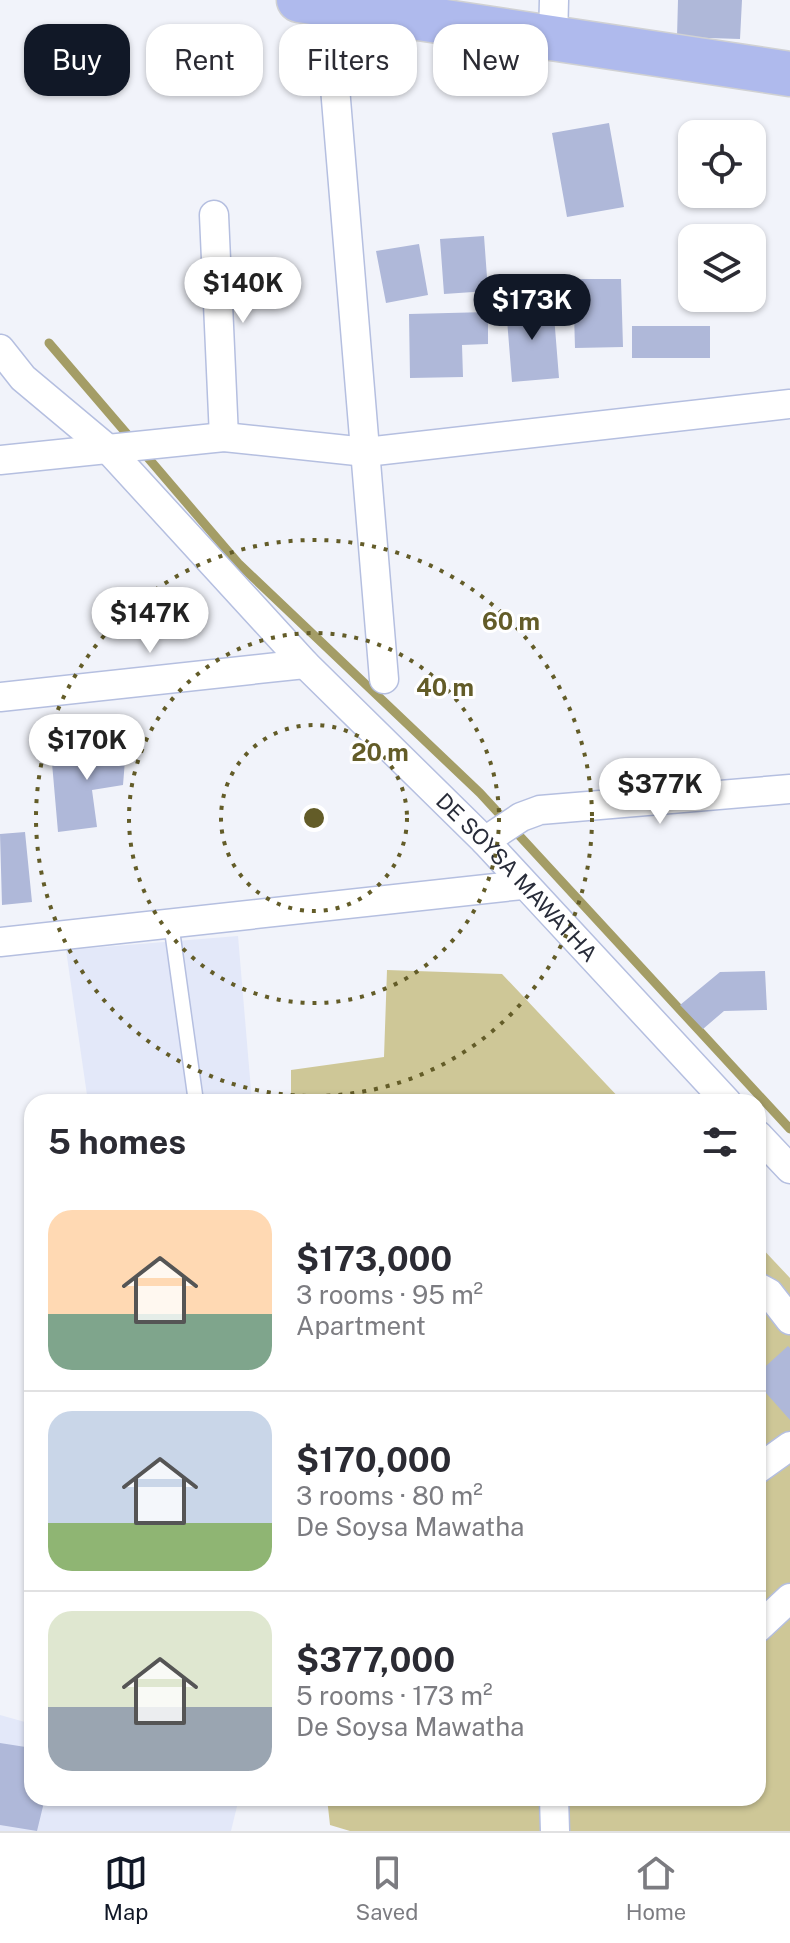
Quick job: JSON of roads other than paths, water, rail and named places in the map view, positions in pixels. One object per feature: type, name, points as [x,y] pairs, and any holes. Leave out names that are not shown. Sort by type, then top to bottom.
[{"type":"main road","points":[[313,2],[554,20],[790,74]]},
{"type":"street","points":[[313,2],[366,452],[384,679]]},
{"type":"street","points":[[214,215],[224,437]]},
{"type":"street","name":"DE SOYSA MAWATHA","points":[[0,349],[23,378],[118,448],[305,664],[502,829],[522,885],[719,1094]]},
{"type":"street","points":[[0,460],[224,437],[366,452],[790,404]]},
{"type":"street","points":[[0,697],[305,664]]},
{"type":"street","points":[[502,829],[540,810],[790,789]]},
{"type":"street","points":[[0,942],[522,885]]},
{"type":"street","points":[[766,1144],[790,1169]]},
{"type":"street","points":[[766,1291],[790,1320]]},
{"type":"street","points":[[766,1463],[790,1446]]},
{"type":"street","points":[[766,1620],[790,1598]]},
{"type":"lane","points":[[171,923],[195,1094]]},
{"type":"waterway","points":[[49,343],[133,441]]},
{"type":"waterway","points":[[143,452],[238,563],[480,793],[758,1094]]},
{"type":"waterway","points":[[766,1103],[790,1129]]}]
